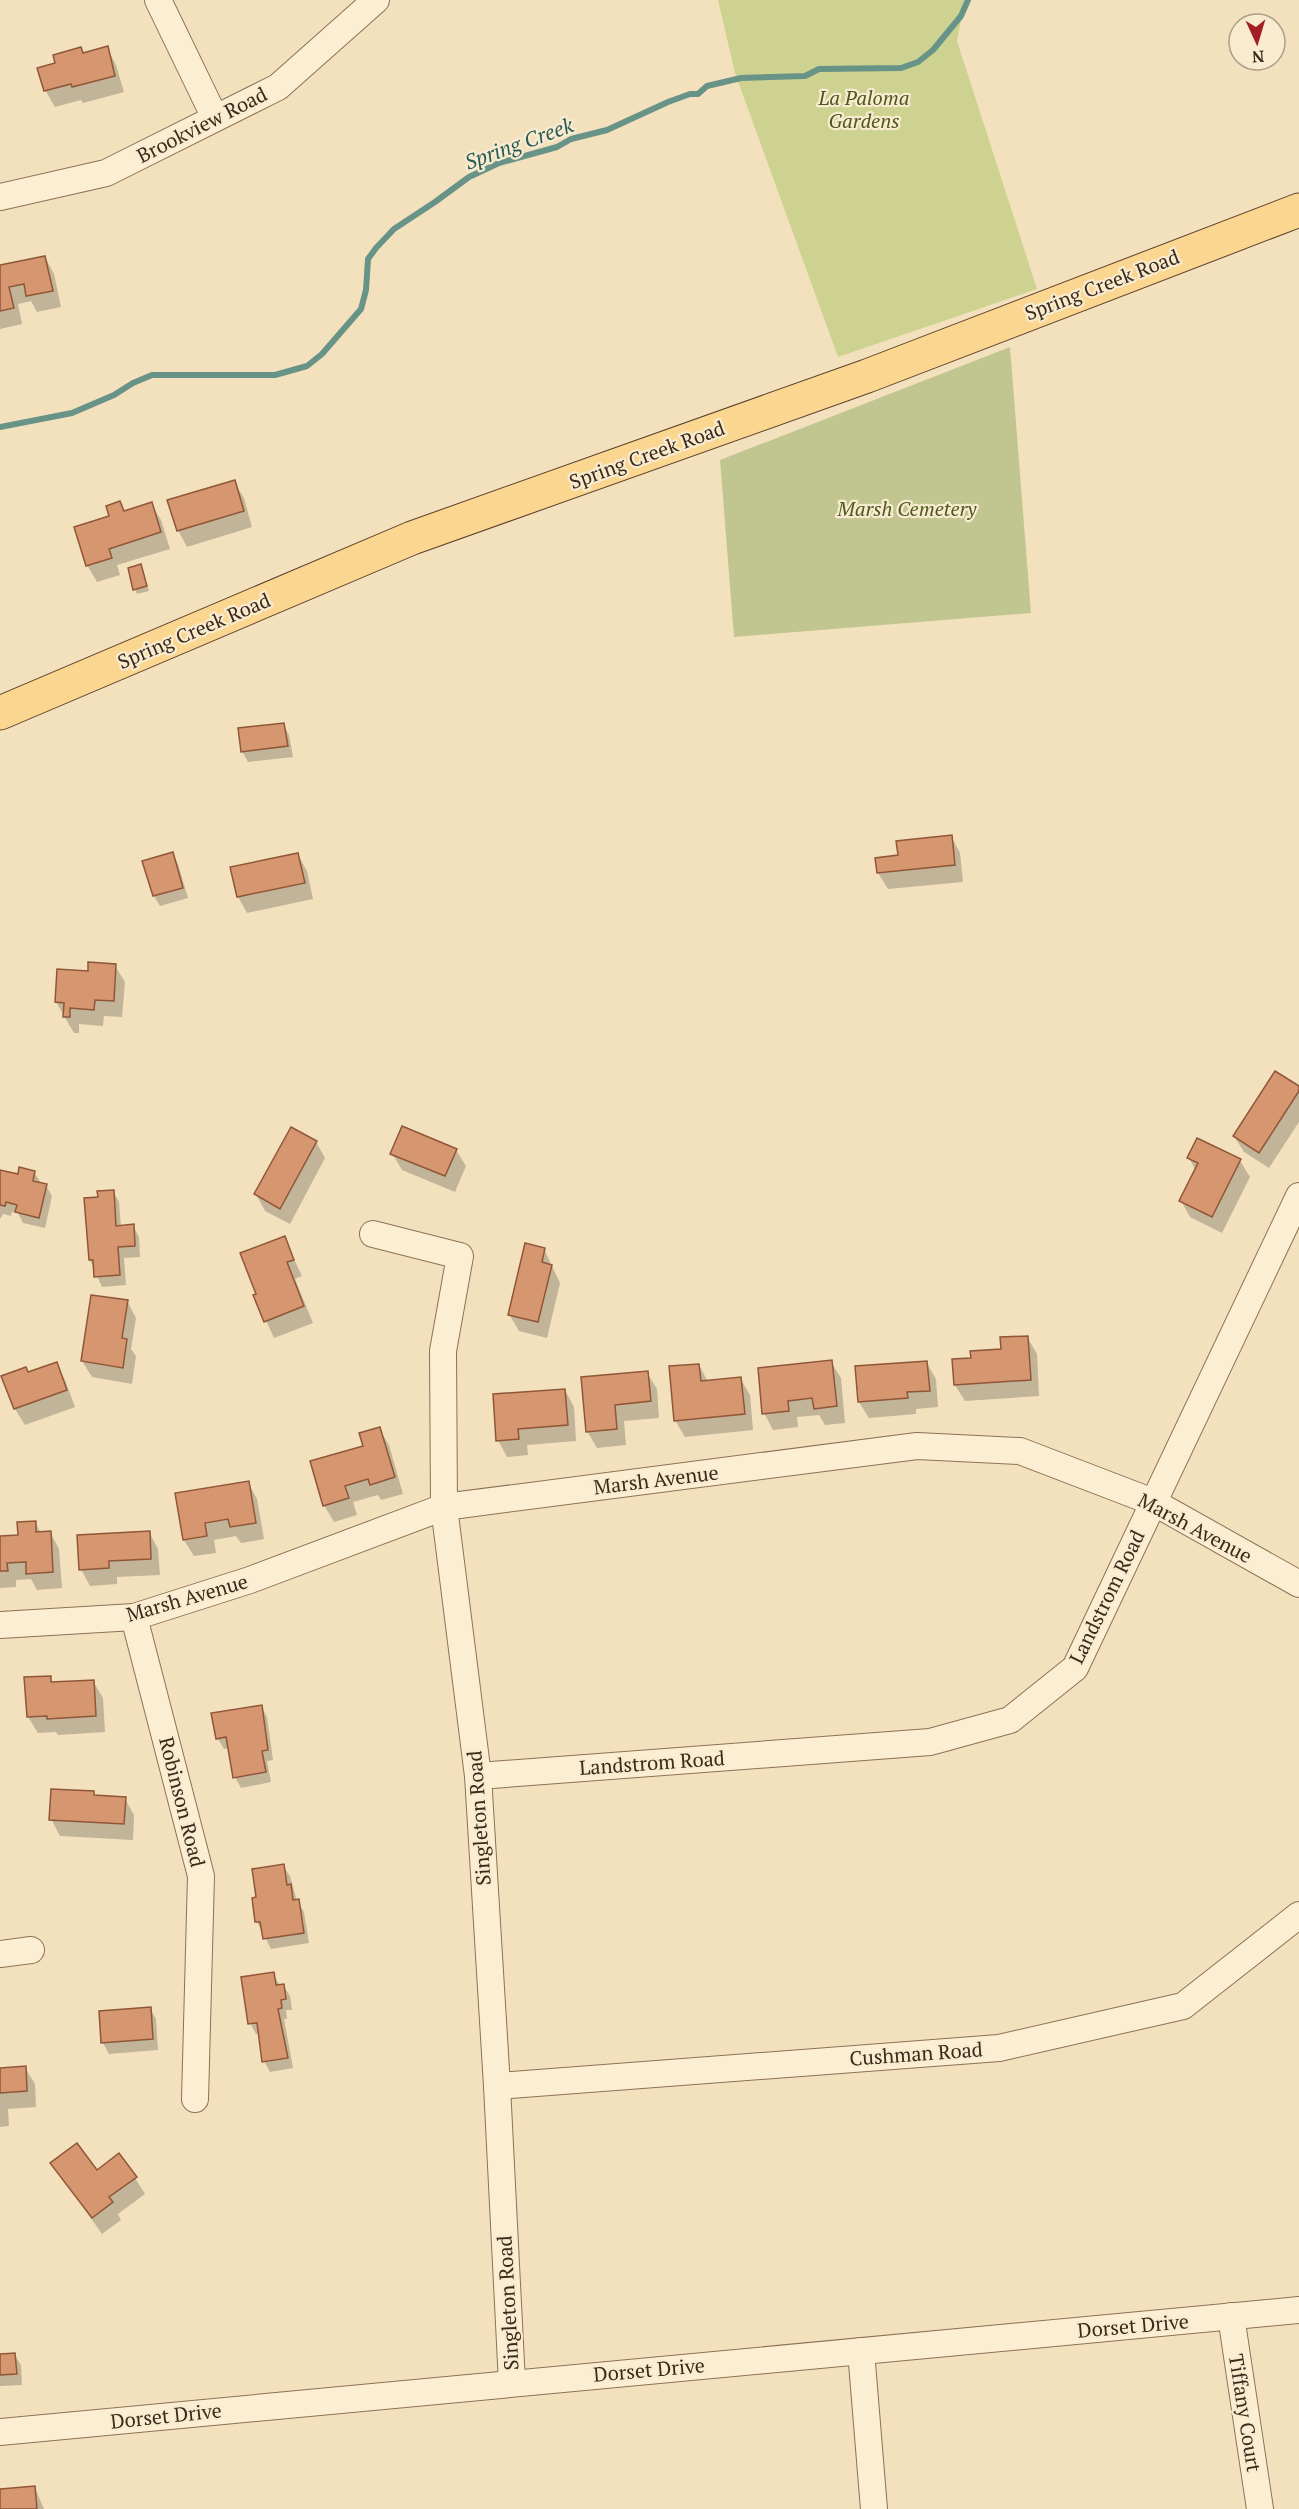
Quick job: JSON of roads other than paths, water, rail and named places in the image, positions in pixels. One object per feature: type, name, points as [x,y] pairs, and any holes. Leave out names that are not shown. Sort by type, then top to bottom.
[{"type":"main road","name":"Spring Creek Road","points":[[0,713],[412,538],[867,376],[1299,210]]},
{"type":"street","points":[[158,0],[215,118]]},
{"type":"street","name":"Brookview Road","points":[[0,196],[106,173],[278,87],[376,0]]},
{"type":"street","name":"Landstrom Road","points":[[478,1776],[930,1742],[1010,1720],[1075,1668],[1299,1196]]},
{"type":"street","name":"Singleton Road","points":[[373,1234],[460,1256],[443,1351],[444,1507],[478,1776],[512,2383]]},
{"type":"street","name":"Marsh Avenue","points":[[0,1625],[134,1617],[250,1580],[444,1507],[917,1446],[1020,1452],[1153,1502],[1299,1584]]},
{"type":"street","name":"Robinson Road","points":[[134,1617],[201,1876],[195,2099]]},
{"type":"street","name":"Cushman Road","points":[[497,2086],[999,2048],[1183,2006],[1299,1915]]},
{"type":"street","points":[[0,1954],[31,1950]]},
{"type":"street","name":"Dorset Drive","points":[[0,2432],[1299,2310]]},
{"type":"street","name":"Tiffany Court","points":[[1231,2316],[1260,2509]]},
{"type":"street","points":[[861,2351],[874,2509]]},
{"type":"waterway","name":"Spring Creek","points":[[0,427],[72,413],[152,375],[275,375],[307,366],[322,354],[361,309],[366,290],[368,259],[376,248],[394,229],[469,177],[499,163],[557,147],[571,139],[607,130],[668,102],[690,94],[698,94],[707,86],[741,78],[805,76],[819,69],[901,68],[918,62],[933,50],[961,16],[968,0]]},
{"type":"park label","name":"La Paloma Gardens","points":[[864,110]]},
{"type":"park label","name":"Marsh Cemetery","points":[[907,509]]}]
